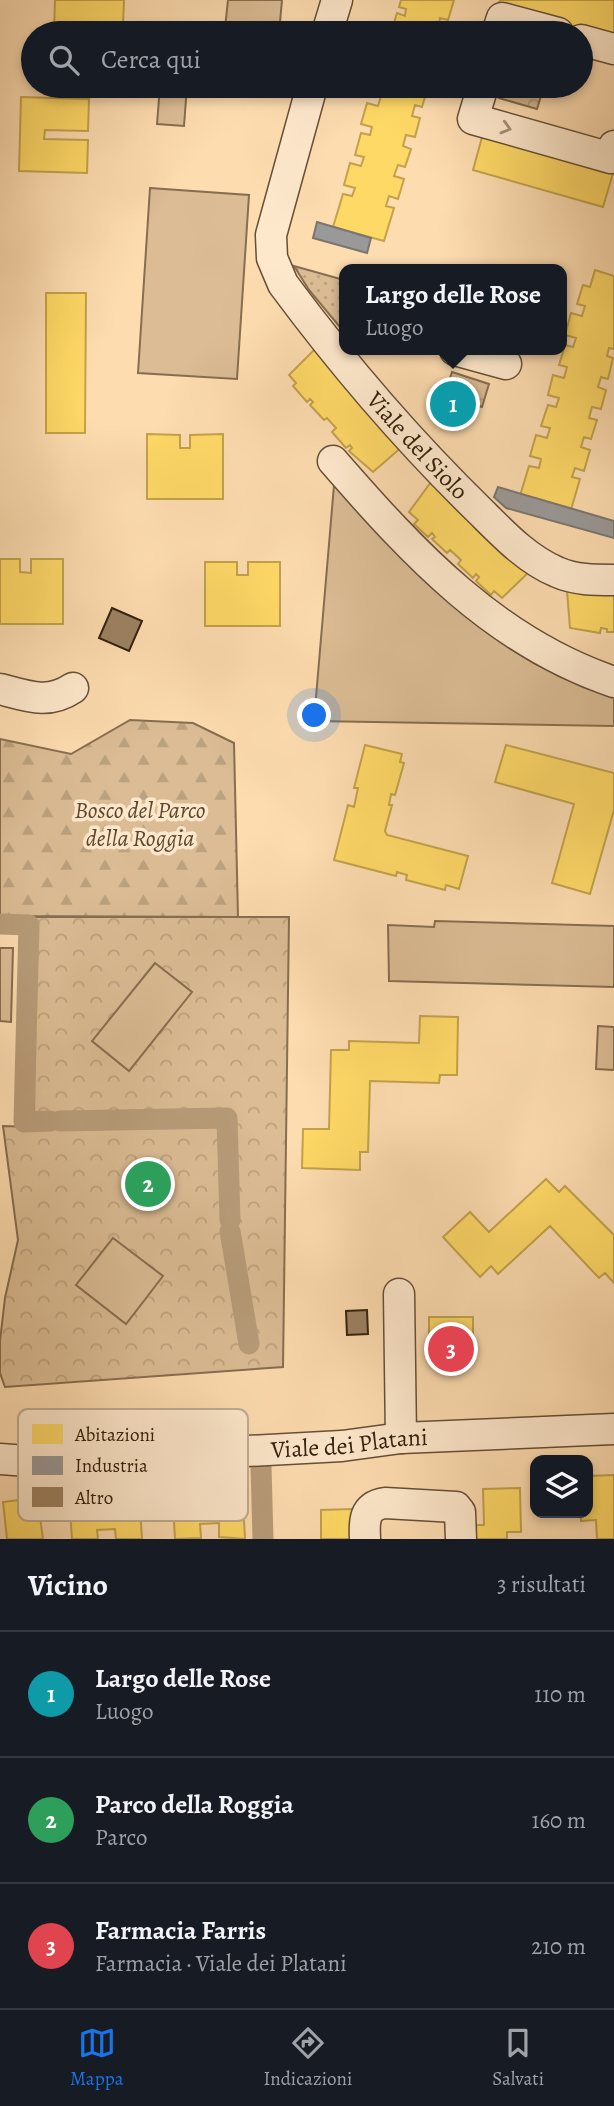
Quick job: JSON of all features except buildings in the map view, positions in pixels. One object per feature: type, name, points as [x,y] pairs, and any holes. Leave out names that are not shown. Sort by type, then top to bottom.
[{"type":"street","points":[[331,21],[337,0]]},
{"type":"street","points":[[593,43],[614,49]]},
{"type":"street","name":"Viale del Siolo","points":[[308,98],[274,215],[271,247],[283,285],[339,346]]},
{"type":"street","points":[[479,98],[473,119],[611,158],[614,146]]},
{"type":"street","name":"Viale del Siolo","points":[[347,355],[458,490],[531,557],[557,573],[578,579],[614,580]]},
{"type":"street","points":[[473,355],[506,364]]},
{"type":"street","points":[[333,461],[418,556],[455,590],[522,640],[572,667],[614,682]]},
{"type":"street","points":[[0,689],[42,699],[60,697],[73,688]]},
{"type":"street","points":[[399,1294],[401,1437]]},
{"type":"street","name":"Viale dei Platani","points":[[248,1451],[342,1446],[401,1437],[614,1429]]},
{"type":"street","name":"Viale dei Platani","points":[[0,1459],[18,1460]]},
{"type":"street","points":[[365,1539],[364,1521],[368,1511],[385,1503],[456,1507],[460,1512],[461,1539]]},
{"type":"green space","points":[[228,0],[282,0],[280,21],[226,21]]},
{"type":"green space","points":[[159,98],[186,98],[184,126],[157,124]]},
{"type":"green space","points":[[499,98],[540,98],[537,109]]},
{"type":"green space","points":[[150,188],[249,195],[237,379],[138,373]]},
{"type":"green space","points":[[294,266],[339,279],[339,326],[309,290]]},
{"type":"green space","points":[[452,372],[489,384],[482,407],[444,396]]},
{"type":"green space","points":[[334,485],[426,581],[495,638],[532,662],[572,682],[614,696],[614,726],[314,721]]},
{"type":"green space","name":"Bosco del Parco della Roggia","points":[[130,720],[193,723],[234,743],[238,917],[0,916],[0,739],[71,754]]},
{"type":"green space","points":[[35,917],[289,917],[283,1367],[5,1387],[0,1373],[0,1341],[5,1298],[18,1240],[3,1126],[34,1127]]},
{"type":"green space","points":[[435,921],[614,926],[614,987],[389,981],[388,925],[434,927]]},
{"type":"green space","points":[[0,948],[13,948],[11,1022],[0,1021]]},
{"type":"green space","points":[[155,963],[192,992],[129,1071],[92,1041]]},
{"type":"green space","points":[[598,1026],[614,1027],[614,1070],[596,1069]]},
{"type":"green space","points":[[113,1238],[163,1276],[126,1324],[76,1285]]},
{"type":"waterway","points":[[0,924],[29,925],[24,1122],[50,1121]]},
{"type":"waterway","points":[[60,1121],[227,1118],[230,1220]]},
{"type":"waterway","points":[[230,1231],[249,1344]]},
{"type":"waterway","points":[[261,1466],[263,1539]]},
{"type":"place","name":"Largo delle Rose","points":[[453,404]]},
{"type":"place","name":"Parco della Roggia","points":[[148,1184]]},
{"type":"place","name":"Farmacia Farris","points":[[451,1349]]}]
